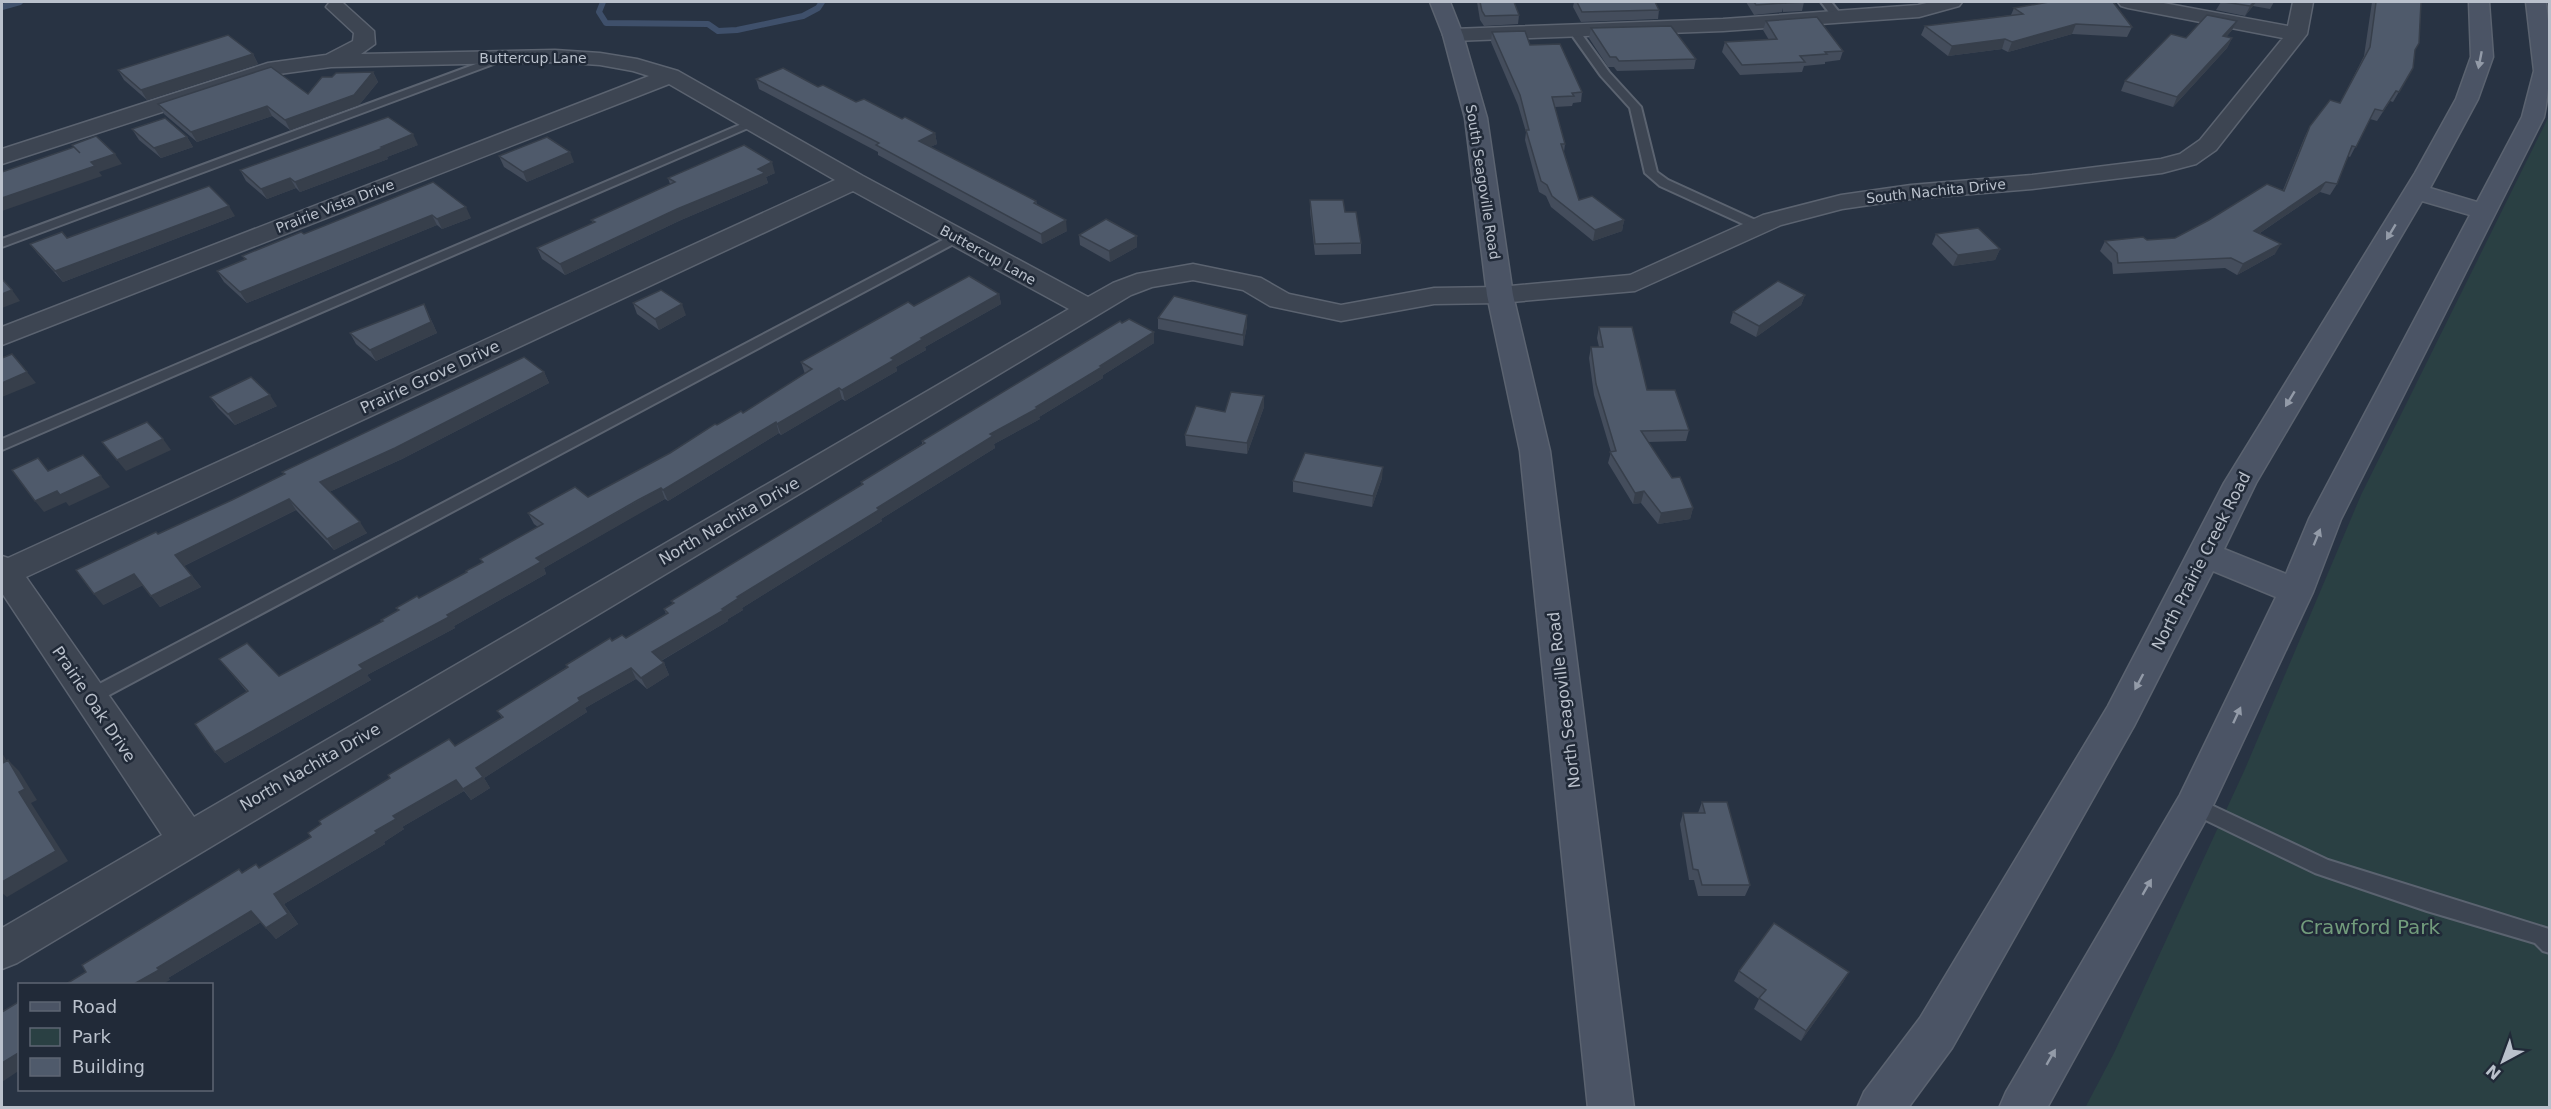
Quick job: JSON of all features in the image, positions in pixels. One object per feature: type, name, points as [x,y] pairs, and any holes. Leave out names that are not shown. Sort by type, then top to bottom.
[{"type":"main road","name":"South Seagoville Road","points":[[1440,2],[1453,35],[1476,118],[1500,295]]},
{"type":"main road","name":"North Prairie Creek Road","points":[[1880,1107],[1936,1033],[2121,716],[2240,483],[2468,99],[2482,57],[2479,2]]},
{"type":"main road","points":[[2022,1107],[2194,806],[2296,592],[2325,519],[2482,211],[2533,117],[2545,71],[2536,2]]},
{"type":"main road","points":[[2415,191],[2482,211]]},
{"type":"main road","name":"North Seagoville Road","points":[[1500,295],[1534,451],[1611,1107]]},
{"type":"main road","points":[[2205,554],[2296,592]]},
{"type":"street","points":[[1453,35],[1574,31],[1832,9],[1919,11],[1952,2]]},
{"type":"street","points":[[2128,2],[2297,34]]},
{"type":"street","name":"South Nachita Drive","points":[[1500,295],[1635,283],[1772,220],[1841,202],[1911,192],[2032,182],[2151,168],[2188,159],[2208,145],[2297,34],[2303,2]]},
{"type":"street","points":[[331,62],[364,44],[364,31],[336,7]]},
{"type":"street","name":"Buttercup Lane","points":[[2,157],[276,68],[331,62],[503,57],[555,56],[600,59],[637,65],[670,76],[854,182],[1089,309]]},
{"type":"street","name":"Prairie Vista Drive","points":[[2,337],[670,76]]},
{"type":"street","name":"Prairie Grove Drive","points":[[3,571],[854,182]]},
{"type":"street","name":"North Nachita Drive","points":[[2,950],[1122,289],[1146,280],[1193,272],[1252,284],[1280,300],[1341,313],[1434,296],[1500,295]]},
{"type":"street","name":"Prairie Oak Drive","points":[[3,571],[187,839]]},
{"type":"lane","points":[[1574,31],[1605,74],[1635,107],[1651,173],[1664,183],[1758,226]]},
{"type":"lane","points":[[2,243],[503,57]]},
{"type":"lane","points":[[2,445],[751,123]]},
{"type":"lane","points":[[90,698],[956,237]]},
{"type":"lane","points":[[2194,806],[2322,867],[2427,902],[2547,937]]},
{"type":"green space","name":"Crawford Park","points":[[2549,116],[2549,1107],[2085,1108],[2114,1053],[2245,769],[2361,495]]},
{"type":"building","points":[[1480,2],[1514,2],[1519,15],[1485,16]]},
{"type":"building","points":[[1577,2],[1655,2],[1659,10],[1582,12]]},
{"type":"building","points":[[1754,2],[1784,2],[1785,3],[1756,5]]},
{"type":"building","points":[[2049,2],[2113,2],[2132,27],[2076,24],[2012,42],[2005,39],[1952,46],[1925,26],[2023,14],[2014,8]]},
{"type":"building","points":[[2224,2],[2254,2],[2250,6]]},
{"type":"building","points":[[2376,2],[2421,2],[2419,43],[2415,50],[2413,68],[2399,92],[2396,91],[2383,111],[2375,109],[2356,147],[2352,146],[2337,184],[2326,182],[2254,231],[2281,244],[2243,264],[2231,258],[2118,263],[2117,253],[2105,241],[2143,237],[2147,240],[2175,238],[2267,184],[2284,191],[2310,126],[2330,100],[2340,103],[2370,47]]},
{"type":"building","points":[[2207,15],[2237,21],[2223,36],[2232,38],[2177,97],[2125,81],[2171,34],[2186,38]]},
{"type":"building","points":[[1817,17],[1843,51],[1800,56],[1805,62],[1742,65],[1725,42],[1777,39],[1766,21]]},
{"type":"building","points":[[1671,26],[1696,59],[1619,61],[1616,57],[1610,57],[1591,28]]},
{"type":"building","points":[[1525,31],[1530,45],[1560,44],[1582,92],[1572,93],[1574,96],[1552,97],[1565,144],[1561,144],[1579,200],[1592,196],[1624,220],[1595,230],[1552,196],[1547,185],[1541,181],[1526,130],[1529,130],[1520,95],[1492,32]]},
{"type":"building","points":[[228,35],[253,54],[141,90],[118,70]]},
{"type":"building","points":[[271,67],[308,94],[322,77],[332,77],[336,73],[373,72],[354,95],[285,120],[267,106],[191,132],[158,104]]},
{"type":"building","points":[[783,68],[818,87],[823,85],[856,102],[864,99],[935,133],[919,141],[1036,201],[1034,203],[1066,220],[1041,234],[876,145],[879,143],[756,79]]},
{"type":"building","points":[[388,117],[413,134],[295,182],[290,178],[261,189],[240,170]]},
{"type":"building","points":[[165,118],[187,137],[154,148],[132,129]]},
{"type":"building","points":[[96,136],[115,154],[91,162],[95,166],[2,198],[2,172],[74,147],[72,145]]},
{"type":"building","points":[[547,137],[570,152],[523,172],[499,156]]},
{"type":"building","points":[[744,145],[772,162],[758,169],[765,173],[677,209],[560,264],[537,248],[595,222],[591,220],[675,182],[668,178]]},
{"type":"building","points":[[433,182],[466,207],[437,219],[432,215],[240,292],[217,271],[246,259],[242,256],[301,232],[304,234]]},
{"type":"building","points":[[209,186],[229,206],[55,271],[30,244],[62,232],[67,238]]},
{"type":"building","points":[[1310,200],[1343,200],[1345,212],[1356,212],[1361,243],[1315,244]]},
{"type":"building","points":[[1106,219],[1137,236],[1109,251],[1079,235]]},
{"type":"building","points":[[1978,228],[2000,249],[1958,255],[1936,234]]},
{"type":"building","points":[[969,276],[999,294],[921,338],[923,339],[891,358],[894,360],[842,390],[839,388],[777,424],[776,422],[663,490],[661,488],[638,500],[536,558],[541,562],[447,615],[449,617],[359,665],[363,669],[215,752],[195,724],[248,691],[219,659],[247,643],[279,676],[383,621],[381,620],[399,610],[396,608],[467,572],[483,562],[480,559],[543,524],[528,513],[575,487],[588,497],[670,453],[715,424],[741,411],[743,413],[812,369],[801,362],[908,302],[914,306]]},
{"type":"building","points":[[2,279],[12,290],[2,294]]},
{"type":"building","points":[[1778,281],[1805,295],[1759,326],[1733,312]]},
{"type":"building","points":[[661,290],[682,304],[655,319],[633,303]]},
{"type":"building","points":[[1174,296],[1247,315],[1243,335],[1158,318]]},
{"type":"building","points":[[424,304],[431,322],[370,350],[350,333]]},
{"type":"building","points":[[1129,319],[1154,332],[1036,407],[1038,408],[990,434],[993,436],[877,508],[879,510],[737,597],[739,598],[722,609],[724,610],[652,652],[664,663],[641,678],[631,668],[578,698],[580,701],[476,768],[483,777],[463,789],[456,780],[393,816],[396,819],[375,831],[377,833],[274,894],[288,914],[266,928],[251,911],[136,983],[68,983],[86,972],[82,965],[239,869],[242,873],[256,864],[259,868],[311,837],[308,833],[321,824],[319,821],[390,778],[388,775],[449,739],[455,746],[503,717],[497,711],[568,667],[566,665],[610,638],[612,641],[622,635],[626,638],[668,613],[664,609],[674,603],[671,601],[863,484],[861,482],[925,443],[922,441],[1120,321],[1122,323]]},
{"type":"building","points":[[1599,327],[1632,327],[1647,390],[1675,390],[1689,430],[1641,431],[1672,478],[1680,477],[1693,508],[1661,513],[1644,491],[1635,493],[1610,452],[1616,451],[1596,384],[1591,347],[1603,347]]},
{"type":"building","points":[[12,354],[27,372],[2,383],[2,358]]},
{"type":"building","points":[[524,357],[544,372],[395,448],[320,482],[360,522],[327,539],[289,499],[175,555],[192,576],[151,596],[134,574],[94,594],[76,570],[156,532],[158,534],[232,500],[285,474],[282,472]]},
{"type":"building","points":[[251,377],[270,395],[228,414],[210,397]]},
{"type":"building","points":[[1231,392],[1264,396],[1247,443],[1185,435],[1196,406],[1225,412]]},
{"type":"building","points":[[147,422],[163,439],[117,460],[102,442]]},
{"type":"building","points":[[1305,453],[1383,467],[1373,496],[1293,481]]},
{"type":"building","points":[[83,455],[101,476],[60,495],[57,491],[35,501],[12,470],[38,458],[48,471]]},
{"type":"building","points":[[2,760],[3,763],[8,760],[25,789],[19,792],[56,851],[2,882]]},
{"type":"building","points":[[1702,802],[1727,802],[1750,885],[1702,885],[1698,870],[1693,869],[1683,813],[1705,813]]},
{"type":"building","points":[[1774,923],[1849,972],[1806,1031],[1759,998],[1766,990],[1739,971]]},
{"type":"building","points":[[18,1002],[18,1053],[2,1063],[2,1012]]},
{"type":"waterway","points":[[2,7],[20,2]]},
{"type":"waterway","points":[[603,2],[599,12],[606,23],[708,24],[718,31],[737,30],[803,16],[818,8],[822,2]]}]
